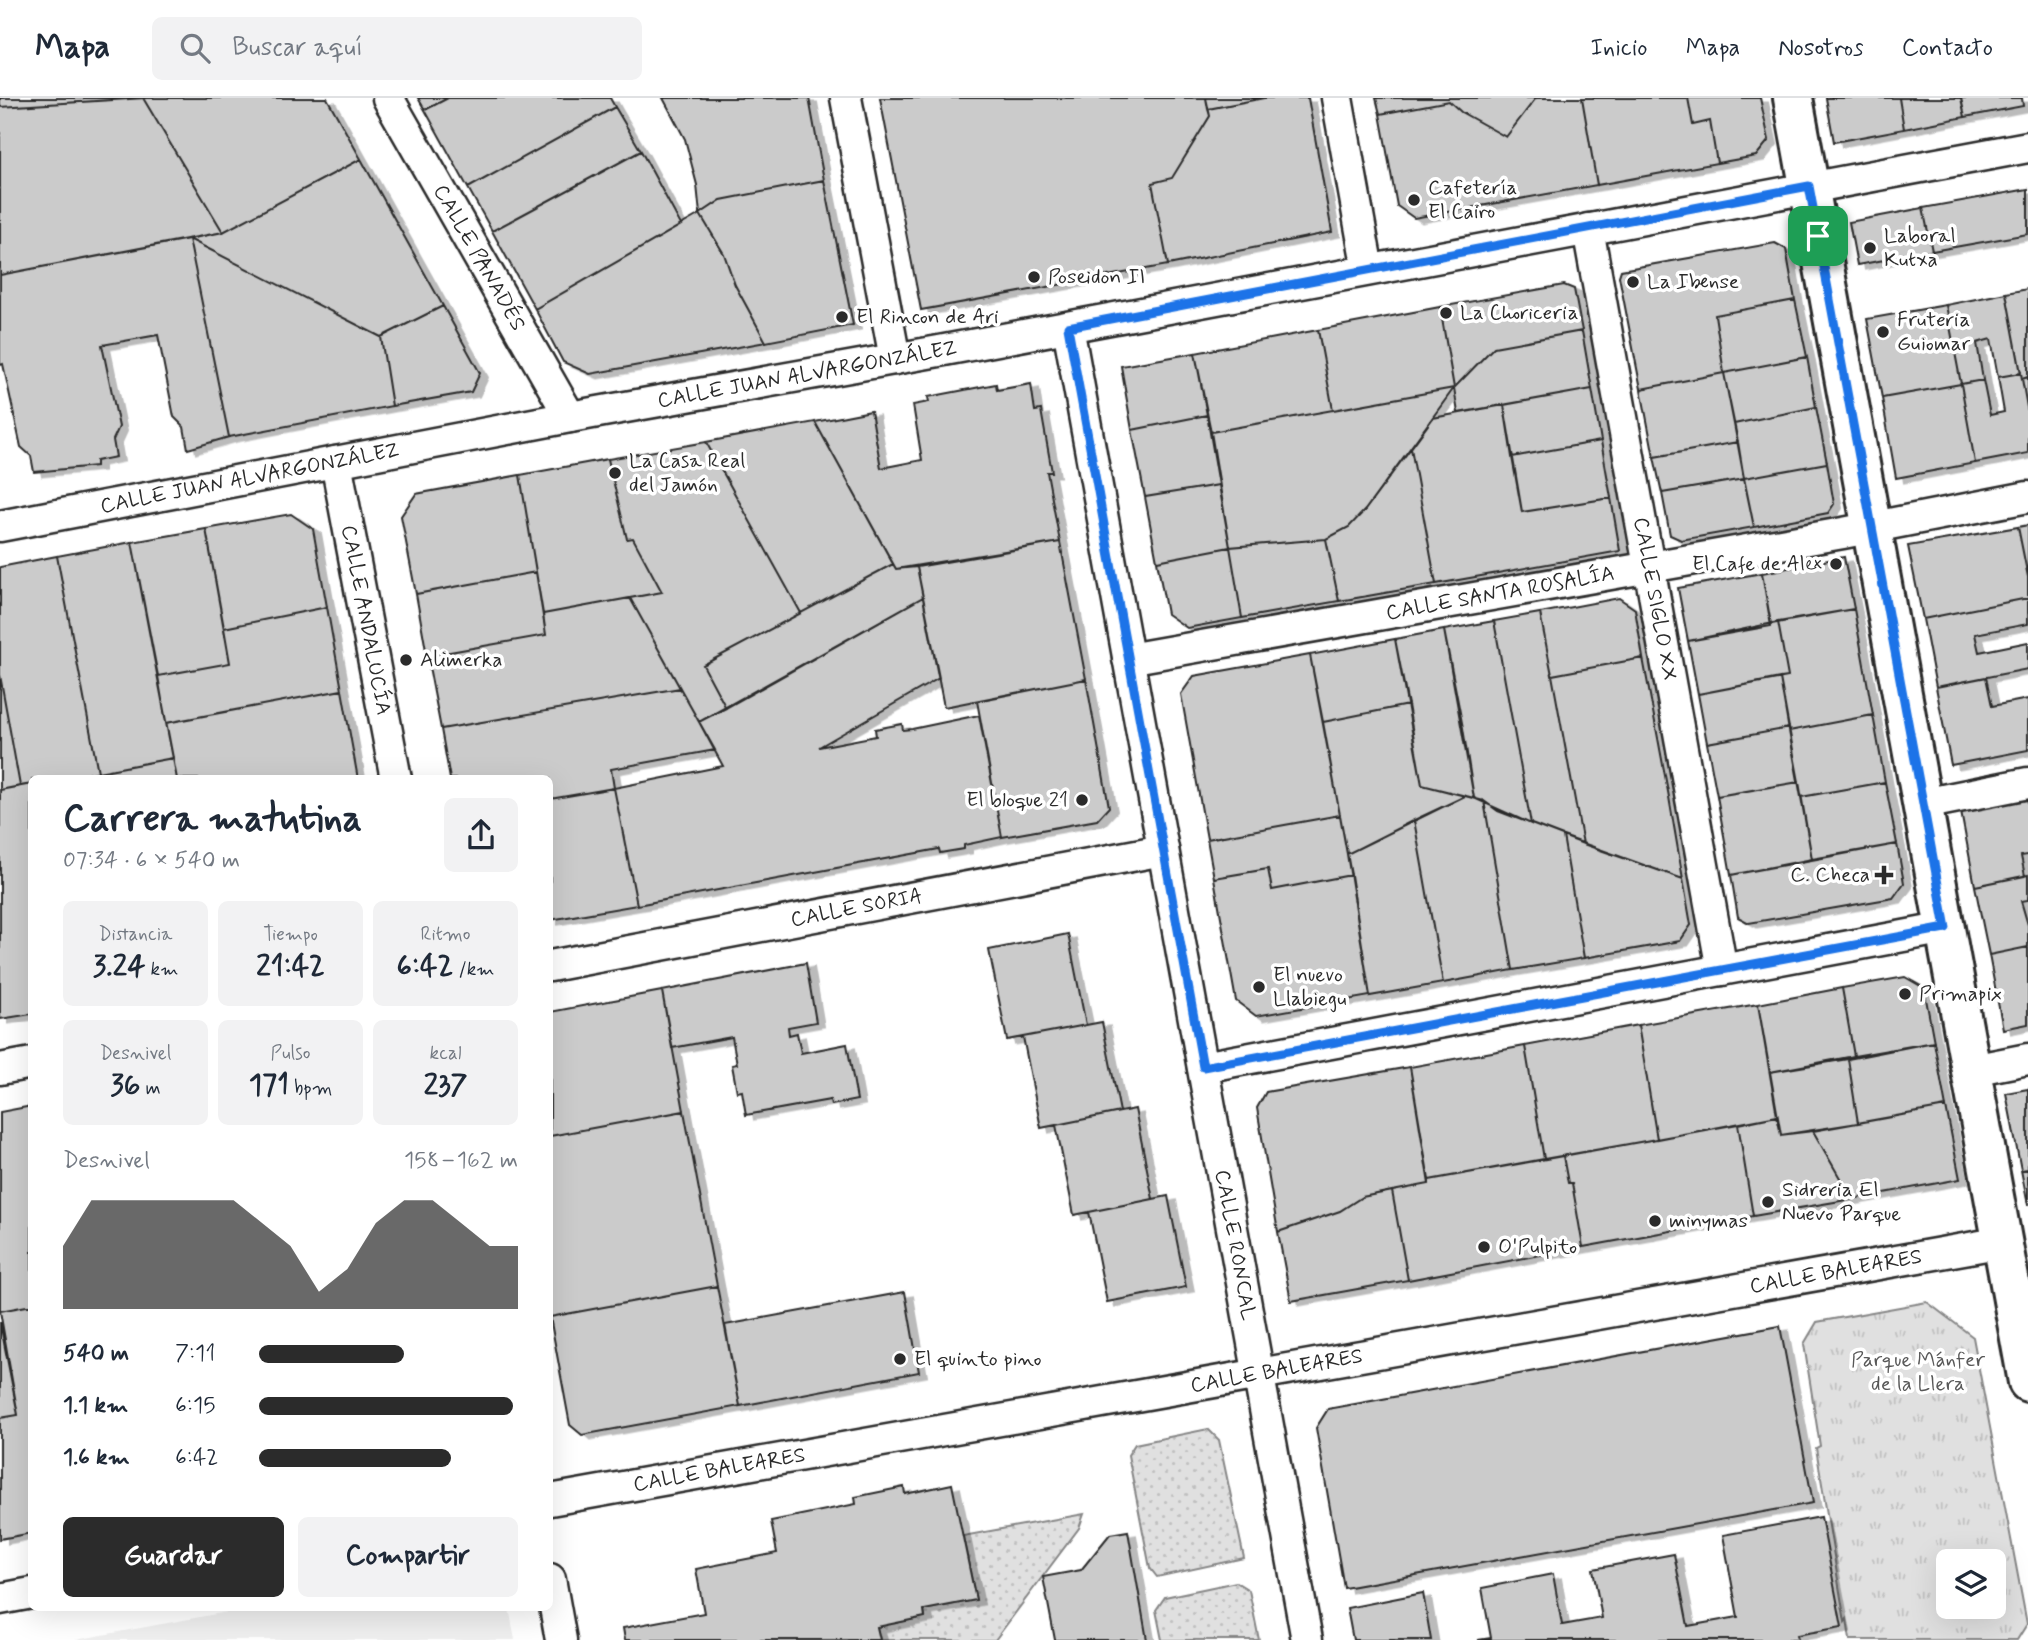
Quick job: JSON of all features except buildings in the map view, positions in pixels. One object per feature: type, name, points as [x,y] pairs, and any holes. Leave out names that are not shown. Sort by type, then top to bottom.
[{"type":"street","name":"CALLE PANADÉS","points":[[388,98],[570,416]]},
{"type":"street","points":[[846,98],[895,359]]},
{"type":"street","points":[[1338,98],[1368,270]]},
{"type":"street","points":[[1793,98],[2003,1242],[2024,1328],[2028,1382]]},
{"type":"street","name":"CALLE JUAN ALVARGONZÁLEZ","points":[[0,526],[570,416],[1068,327],[2028,146]]},
{"type":"street","name":"CALLE SIGLO XX","points":[[1588,229],[1651,565],[1722,970]]},
{"type":"street","name":"CALLE RONCAL","points":[[1068,327],[1307,1640]]},
{"type":"street","name":"CALLE ANDALUCÍA","points":[[336,462],[395,775]]},
{"type":"street","name":"CALLE SANTA ROSALÍA","points":[[1128,659],[2028,497]]},
{"type":"street","points":[[1923,804],[2028,783]]},
{"type":"street","name":"CALLE SORIA","points":[[553,965],[1163,850]]},
{"type":"street","points":[[1203,1067],[1946,928]]},
{"type":"street","points":[[1972,1070],[2028,1059]]},
{"type":"street","points":[[0,1069],[28,1064]]},
{"type":"street","name":"CALLE BALEARES","points":[[553,1499],[2003,1242]]},
{"type":"street","points":[[0,1599],[28,1594]]},
{"type":"street","points":[[553,1596],[561,1640]]},
{"type":"shaded area","points":[[233,1611],[510,1611],[515,1640],[75,1640]]},
{"type":"green space","name":"Parque Mánfer de la Llera","points":[[1927,1302],[1973,1337],[2027,1624],[2017,1640],[1850,1640],[1816,1448],[1820,1446],[1804,1344],[1817,1322]]},
{"type":"green space","points":[[1208,1429],[1219,1440],[1244,1558],[1157,1577],[1150,1568],[1128,1455],[1135,1444]]},
{"type":"green space","points":[[1084,1514],[1079,1528],[995,1640],[880,1640],[877,1627],[925,1617],[924,1610],[976,1600],[963,1536]]},
{"type":"green space","points":[[1236,1582],[1249,1590],[1259,1640],[1162,1640],[1156,1610],[1165,1597]]},
{"type":"place","name":"Cafetería El Cairo","points":[[1414,200]]},
{"type":"place","name":"Laboral Kutxa","points":[[1870,248]]},
{"type":"place","name":"Poseidon II","points":[[1034,277]]},
{"type":"place","name":"La Ibense","points":[[1633,282]]},
{"type":"place","name":"La Choriceria","points":[[1446,313]]},
{"type":"place","name":"El Rincon de Ari","points":[[842,317]]},
{"type":"place","name":"Fruteria Guiomar","points":[[1883,332]]},
{"type":"place","name":"La Casa Real del Jamón","points":[[615,473]]},
{"type":"place","name":"El Cafe de Alex","points":[[1836,564]]},
{"type":"place","name":"Alimerka","points":[[406,660]]},
{"type":"place","name":"El bloque 21","points":[[1082,800]]},
{"type":"place","name":"C. Checa","points":[[1884,875]]},
{"type":"place","name":"El nuevo Llabiegu","points":[[1259,987]]},
{"type":"place","name":"Primapix","points":[[1905,994]]},
{"type":"place","name":"Sidreria El Nuevo Parque","points":[[1768,1202]]},
{"type":"place","name":"minymas","points":[[1655,1221]]},
{"type":"place","name":"O'Pulpito","points":[[1484,1247]]},
{"type":"place","name":"El quinto pino","points":[[900,1359]]},
{"type":"route","points":[[1809,186],[1818,236],[1946,928],[1203,1067],[1068,327],[1809,186]]}]
